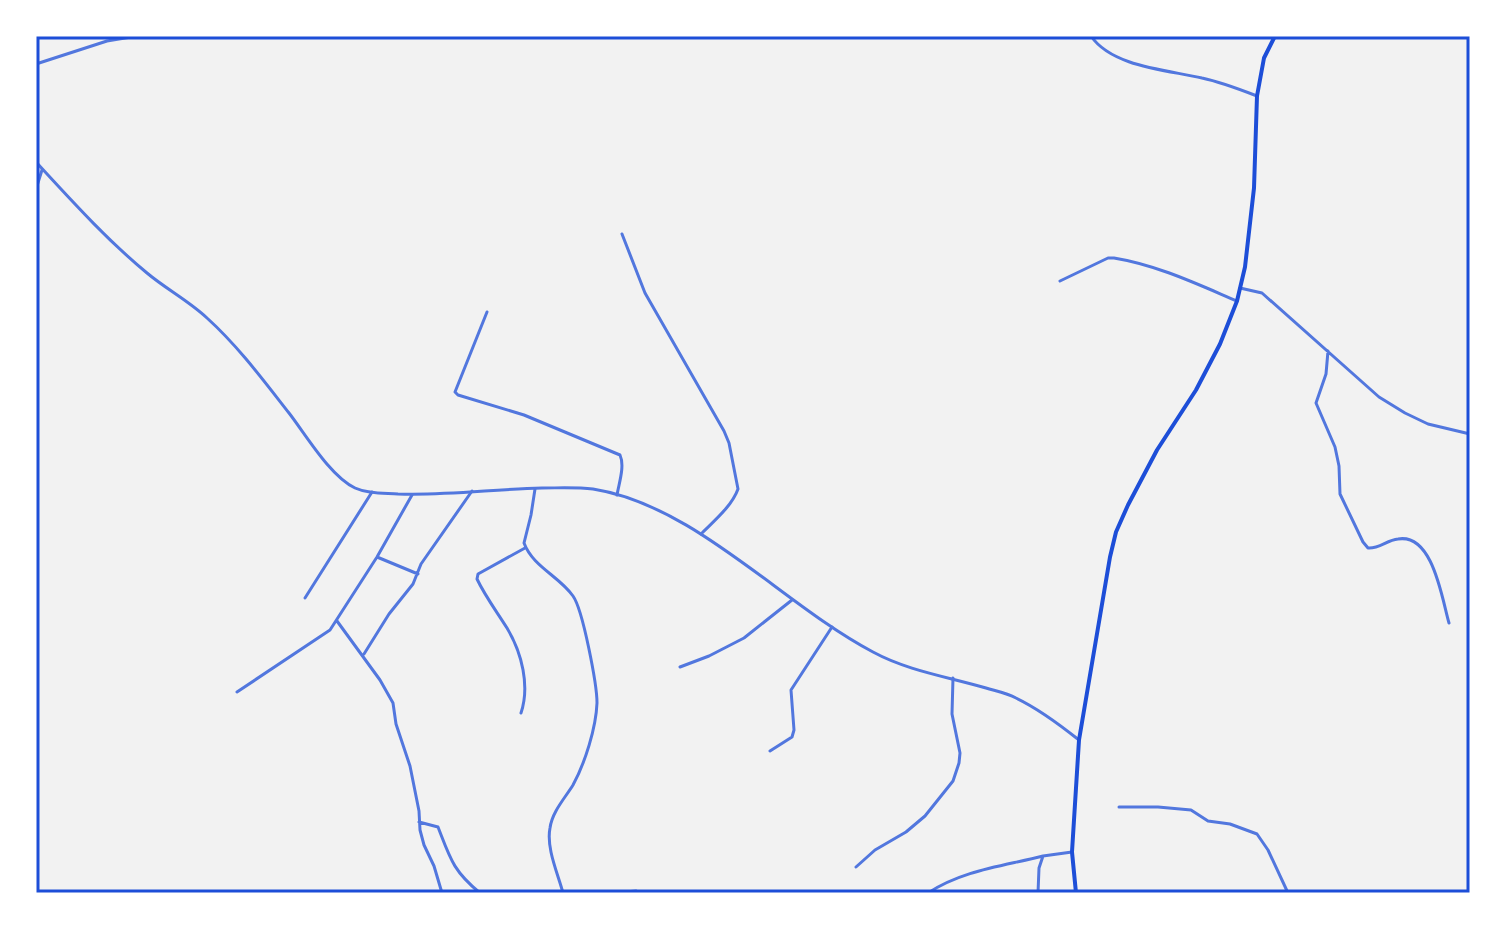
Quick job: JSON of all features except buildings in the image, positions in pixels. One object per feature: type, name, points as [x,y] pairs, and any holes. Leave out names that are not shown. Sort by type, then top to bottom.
[{"type":"main road","points":[[1076,893],[1072,852],[1079,740],[1110,557],[1116,532],[1157,450],[1196,390],[1220,344],[1237,301],[1245,267],[1254,188],[1257,96],[1264,58],[1275,36]]},
{"type":"street","points":[[36,64],[96,44],[137,36]]},
{"type":"street","points":[[1091,36],[1096,44],[1127,61],[1219,82],[1257,96]]},
{"type":"street","points":[[36,162],[136,264],[206,316],[222,332],[257,372],[332,470],[347,484],[360,490],[412,495],[578,488],[617,495],[668,515],[701,534],[792,600],[874,653],[926,673],[1014,697],[1049,716],[1079,740]]},
{"type":"street","points":[[36,189],[42,169]]},
{"type":"street","points":[[622,234],[645,293],[729,443],[737,493],[701,534]]},
{"type":"street","points":[[1060,281],[1114,258],[1156,268],[1237,301]]},
{"type":"street","points":[[1240,288],[1262,293],[1379,397],[1428,424],[1470,434]]},
{"type":"street","points":[[487,312],[455,392],[524,415],[620,455],[622,465],[617,495]]},
{"type":"street","points":[[1328,351],[1326,374],[1316,403],[1335,447],[1340,494],[1368,548],[1373,549],[1398,538],[1411,539],[1424,549],[1432,565],[1449,623]]},
{"type":"street","points":[[535,489],[525,548],[575,599],[588,642],[597,702],[588,751],[549,828],[550,846],[563,893]]},
{"type":"street","points":[[363,656],[472,491]]},
{"type":"street","points":[[305,598],[372,492]]},
{"type":"street","points":[[237,692],[319,638],[337,621],[412,495]]},
{"type":"street","points":[[521,713],[526,698],[520,657],[509,631],[477,579],[478,574],[525,548]]},
{"type":"street","points":[[377,557],[418,574]]},
{"type":"street","points":[[680,667],[744,638],[792,600]]},
{"type":"street","points":[[337,621],[393,703],[396,724],[410,766],[424,845],[442,893]]},
{"type":"street","points":[[770,751],[792,737],[791,690],[832,627]]},
{"type":"street","points":[[856,867],[925,816],[953,781],[960,753],[952,714],[953,678]]},
{"type":"street","points":[[1119,807],[1191,810],[1208,821],[1230,824],[1257,834],[1288,893]]},
{"type":"street","points":[[419,822],[438,827],[461,878],[480,893]]},
{"type":"street","points":[[928,893],[979,870],[1072,852]]},
{"type":"street","points":[[1038,893],[1043,856]]},
{"type":"street","points":[[615,893],[636,891]]}]
